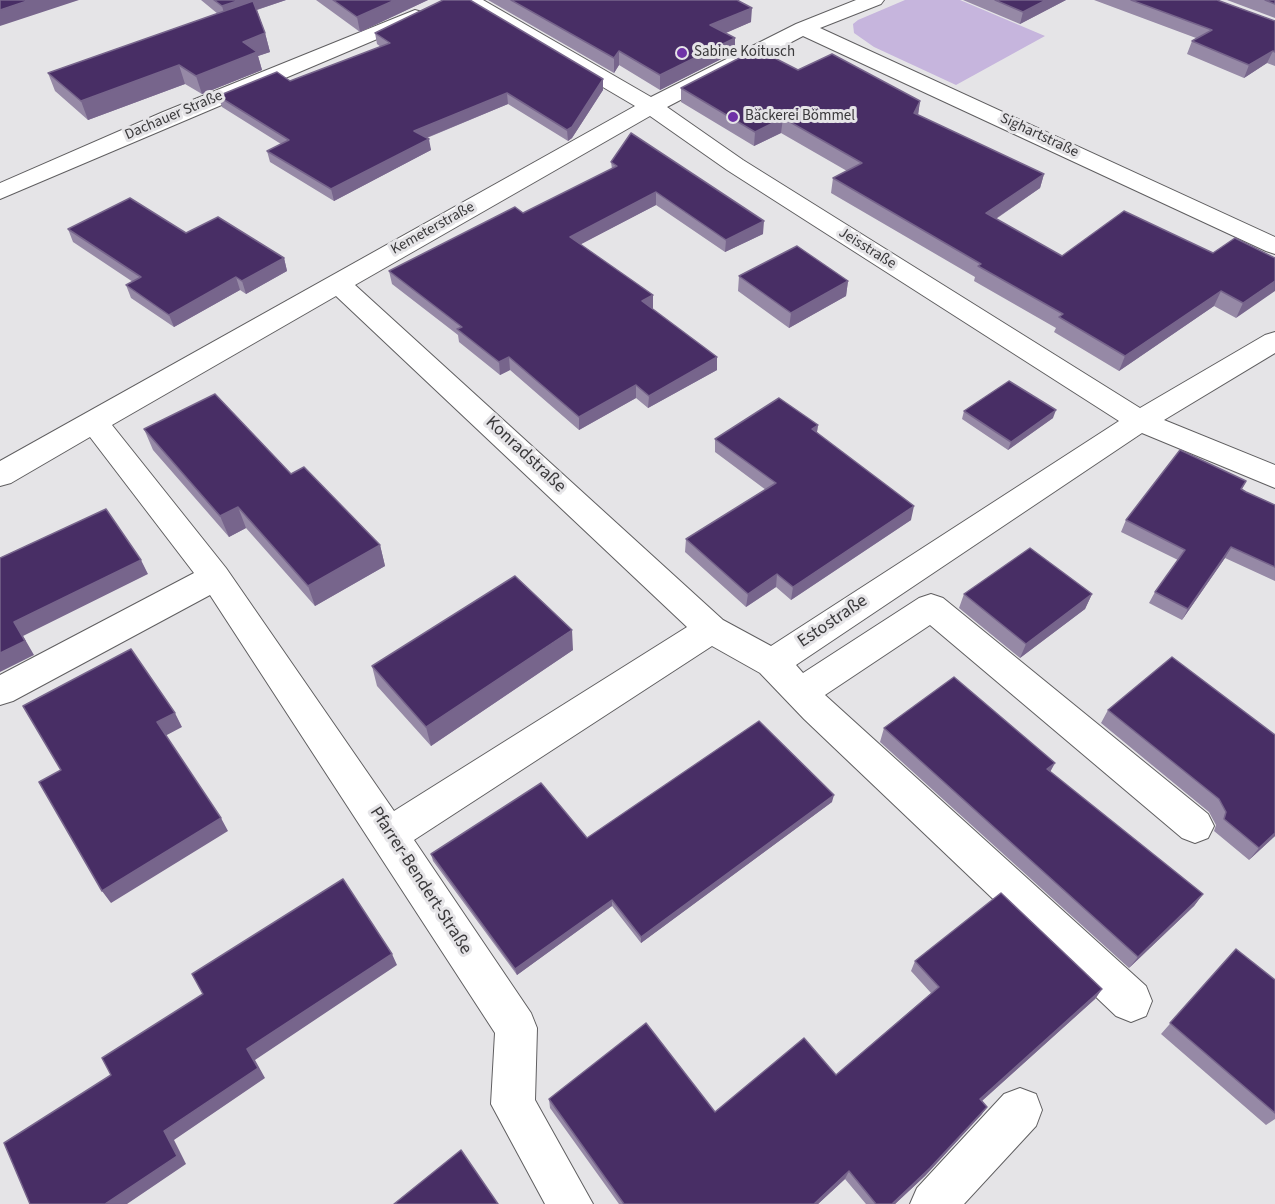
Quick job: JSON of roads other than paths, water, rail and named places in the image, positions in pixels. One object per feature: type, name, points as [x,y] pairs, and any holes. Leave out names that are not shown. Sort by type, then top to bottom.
[{"type":"street","name":"Jeisstraße","points":[[469,0],[651,106],[735,165],[1140,421],[1275,477]]},
{"type":"street","name":"Kemeterstraße","points":[[0,475],[651,106],[803,28],[874,0]]},
{"type":"street","name":"Dachauer Straße","points":[[0,192],[171,117],[392,28],[430,9]]},
{"type":"street","name":"Sighartstraße","points":[[803,28],[1275,246]]},
{"type":"street","name":"Konradstraße","points":[[338,283],[711,629]]},
{"type":"street","name":"Estostraße","points":[[772,663],[1140,421],[1275,341]]},
{"type":"street","name":"Pfarrer-Bendert-Straße","points":[[94,422],[215,578],[516,1028],[513,1104],[570,1204]]},
{"type":"street","points":[[1,691],[215,578]]},
{"type":"street","points":[[800,693],[931,608],[1195,826]]},
{"type":"street","points":[[389,835],[711,629],[772,663],[800,693],[1131,1001]]},
{"type":"street","points":[[933,1204],[1020,1110]]},
{"type":"place","name":"Sabine Koitusch","points":[[682,53]]},
{"type":"place","name":"Bäckerei Bömmel","points":[[733,117]]}]
